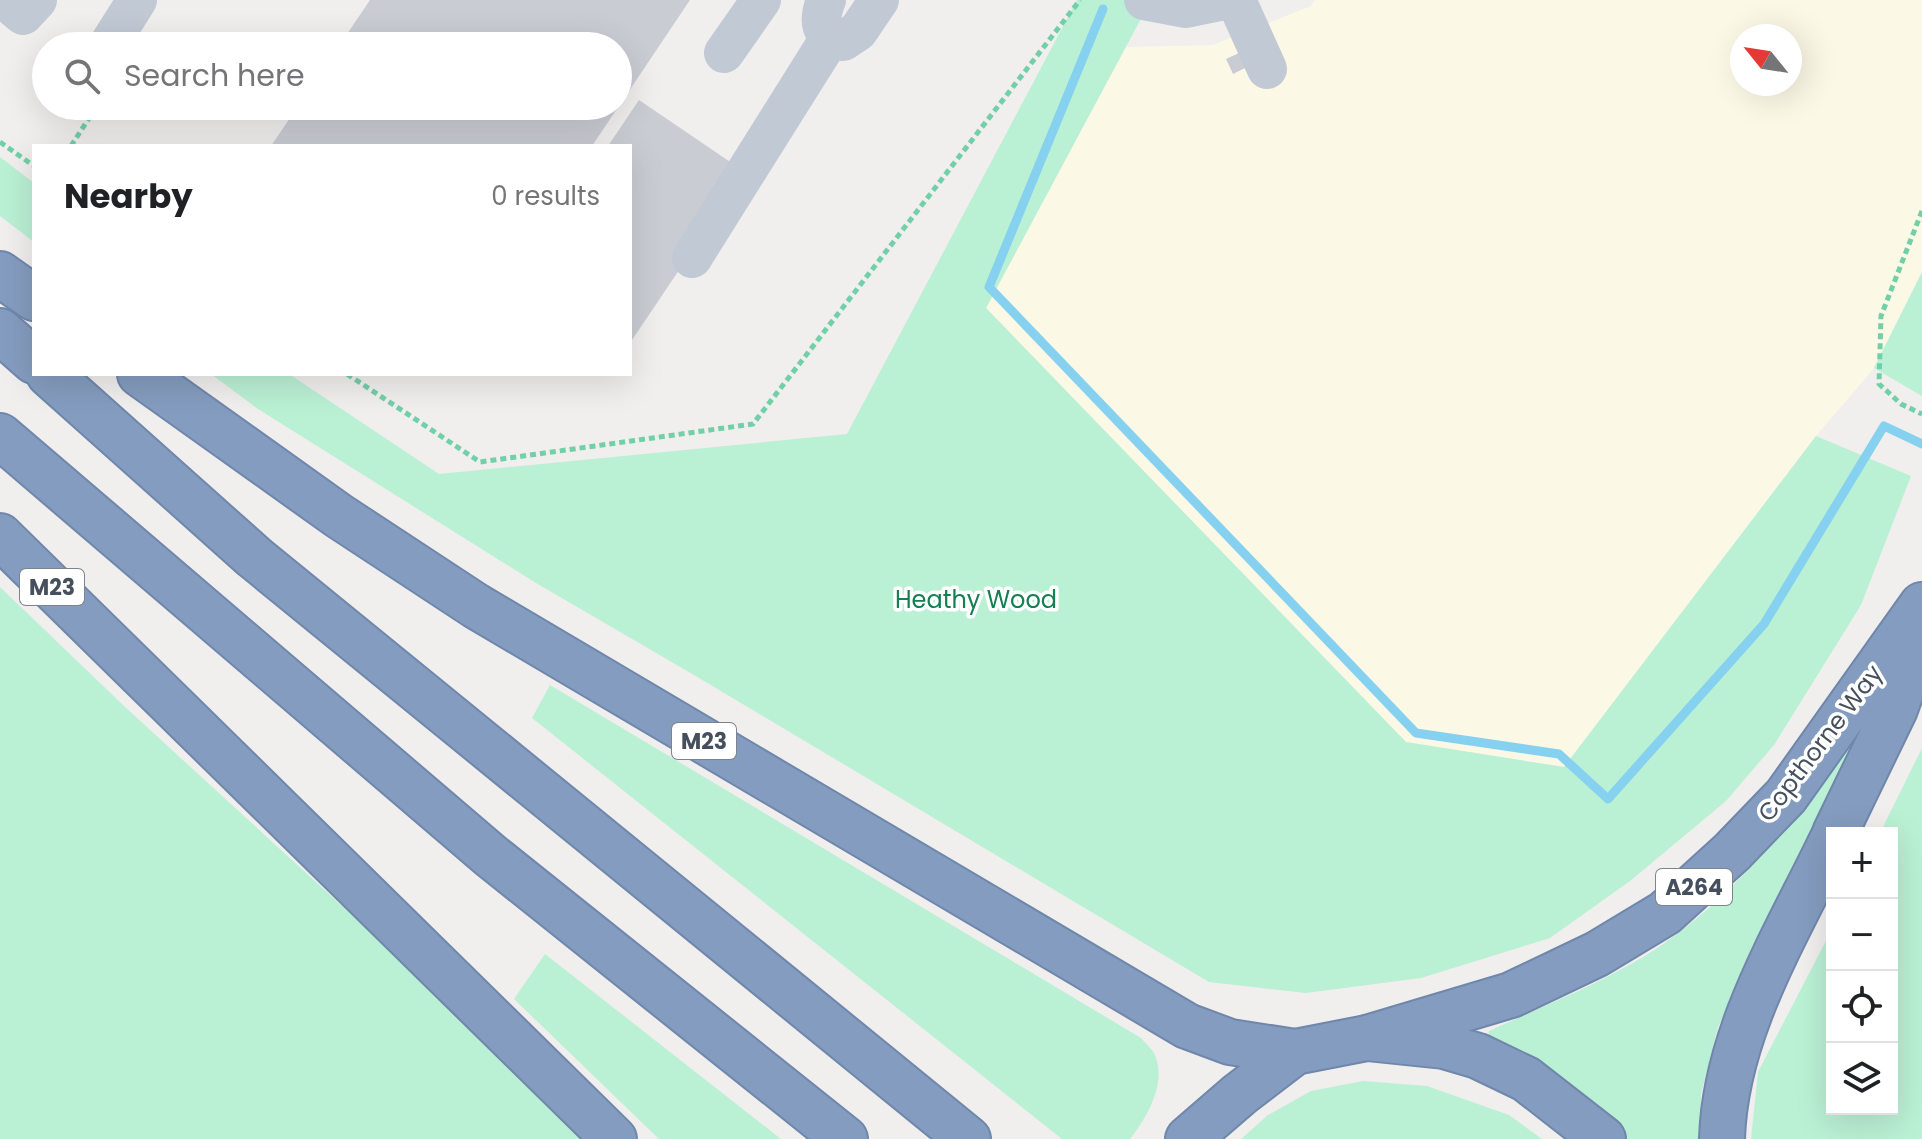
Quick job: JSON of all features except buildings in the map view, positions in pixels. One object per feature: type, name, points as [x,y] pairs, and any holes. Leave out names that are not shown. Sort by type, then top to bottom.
[{"type":"highway","points":[[0,274],[32,297]]},
{"type":"highway","points":[[0,331],[32,359]]},
{"type":"highway","points":[[51,376],[254,557],[968,1139]]},
{"type":"highway","name":"M23","points":[[143,376],[339,516],[476,606],[1187,1026],[1230,1042],[1295,1052]]},
{"type":"highway","points":[[0,436],[491,856],[845,1139]]},
{"type":"highway","name":"M23","points":[[0,536],[614,1139]]},
{"type":"highway","name":"Copthorne Way","points":[[1367,1038],[1511,995],[1597,954],[1665,913],[1732,852],[1786,796],[1922,605]]},
{"type":"highway","name":"Copthorne Way","points":[[1838,827],[1895,709],[1922,633]]},
{"type":"highway","points":[[1722,1139],[1723,1111],[1733,1060],[1768,974],[1826,853]]},
{"type":"highway","points":[[1188,1139],[1295,1052],[1367,1038],[1444,1046],[1478,1056],[1526,1079],[1603,1139]]},
{"type":"street","points":[[5,0],[23,15],[37,0]]},
{"type":"street","points":[[724,53],[761,0]]},
{"type":"street","points":[[692,258],[828,19],[843,41],[858,31],[879,0]]},
{"type":"street","points":[[1144,0],[1186,8],[1225,0]]},
{"type":"street","points":[[1236,0],[1267,69]]},
{"type":"street","points":[[115,32],[128,3]]},
{"type":"path","points":[[350,376],[480,462],[753,424],[1080,0]]},
{"type":"path","points":[[72,144],[88,120]]},
{"type":"path","points":[[0,142],[32,165]]},
{"type":"path","points":[[1922,211],[1881,316],[1879,384],[1901,404],[1922,414]]},
{"type":"shaded area","points":[[1315,0],[1922,0],[1922,272],[1874,368],[1816,436],[1564,767],[1406,742],[986,308],[1126,47],[1213,45],[1311,6]]},
{"type":"green space","name":"Heathy Wood","points":[[1077,0],[1151,0],[986,308],[1406,742],[1564,767],[1816,436],[1911,476],[1861,605],[1774,745],[1726,801],[1630,881],[1550,938],[1421,978],[1306,993],[1209,982],[536,583],[258,409],[214,376],[292,376],[439,474],[847,434]]},
{"type":"green space","points":[[0,157],[32,181],[32,240],[0,216]]},
{"type":"green space","points":[[1922,272],[1922,396],[1874,368]]},
{"type":"green space","points":[[0,587],[124,706],[436,992],[580,1139],[0,1139]]},
{"type":"green space","points":[[550,685],[1141,1038],[1154,1053],[1159,1076],[1149,1110],[1130,1139],[1062,1139],[532,718]]},
{"type":"green space","points":[[1859,733],[1866,736],[1718,1027],[1701,1094],[1701,1139],[1628,1139],[1526,1060],[1487,1047],[1489,1031],[1619,971],[1688,926],[1768,848]]},
{"type":"green space","points":[[1922,748],[1922,1139],[1751,1139],[1758,1072],[1826,941],[1826,1115],[1898,1115],[1898,827],[1883,827]]},
{"type":"green space","points":[[545,954],[781,1139],[659,1139],[514,999]]},
{"type":"green space","points":[[1363,1081],[1427,1086],[1509,1115],[1542,1139],[1241,1139],[1268,1115],[1311,1091]]},
{"type":"waterway","points":[[1103,9],[989,287],[1416,733],[1559,754],[1608,799],[1764,624],[1884,426],[1922,444]]}]
